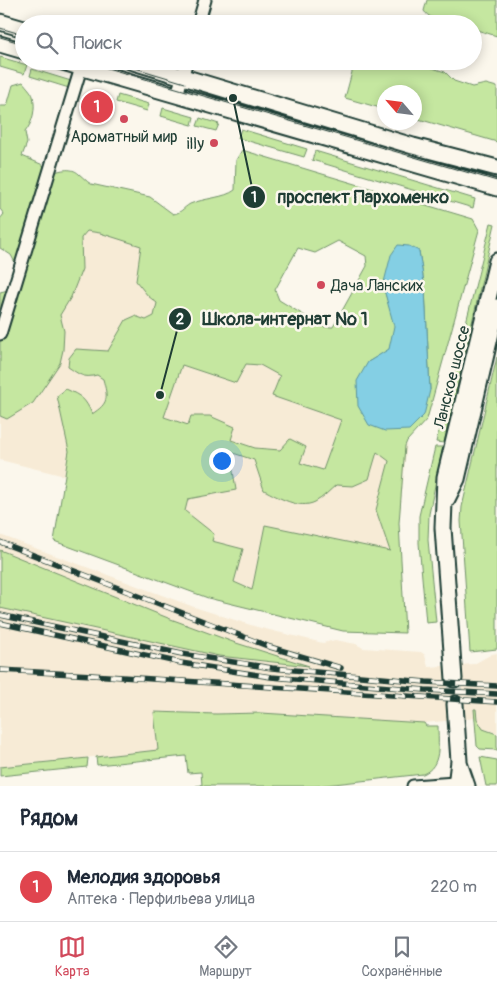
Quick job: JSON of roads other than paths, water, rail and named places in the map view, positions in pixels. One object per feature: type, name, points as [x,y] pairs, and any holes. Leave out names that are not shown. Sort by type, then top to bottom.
[{"type":"main road","points":[[0,22],[15,26]]},
{"type":"main road","points":[[0,44],[15,48]]},
{"type":"main road","points":[[100,70],[177,96],[497,188]]},
{"type":"main road","points":[[159,70],[413,146],[497,168]]},
{"type":"main road","name":"Ланское шоссе","points":[[454,679],[443,528],[445,477],[497,261]]},
{"type":"main road","name":"Ланское шоссе","points":[[445,502],[457,479],[497,308]]},
{"type":"main road","points":[[455,704],[459,785]]},
{"type":"street","points":[[200,15],[204,0]]},
{"type":"street","points":[[0,334],[80,70]]},
{"type":"street","points":[[177,96],[184,70]]},
{"type":"street","points":[[413,786],[459,785]]},
{"type":"water","points":[[398,245],[409,246],[419,251],[425,289],[430,390],[424,415],[409,430],[385,431],[369,425],[358,406],[357,381],[368,362],[389,349],[394,326],[383,286],[391,255]]},
{"type":"tunnel","points":[[454,679],[455,704]]},
{"type":"tram line","points":[[0,28],[15,32]]},
{"type":"tram line","points":[[0,37],[15,41]]},
{"type":"tram line","points":[[114,70],[497,181]]},
{"type":"tram line","points":[[142,70],[185,83]]},
{"type":"railway","points":[[0,542],[270,647],[341,668]]},
{"type":"railway","points":[[0,615],[182,654],[272,668],[426,682],[497,686]]},
{"type":"railway","points":[[0,623],[181,663],[271,677],[497,694]]},
{"type":"railway","points":[[0,670],[497,702]]},
{"type":"place","name":"проспект Пархоменко","points":[[233,98]]},
{"type":"place","name":"Мелодия здоровья","points":[[97,107]]},
{"type":"place","name":"Ароматный мир","points":[[124,119]]},
{"type":"place","name":"illy","points":[[214,143]]},
{"type":"place","name":"Дача Ланских","points":[[321,285]]},
{"type":"place","name":"Школа-интернат № 1","points":[[160,395]]}]
